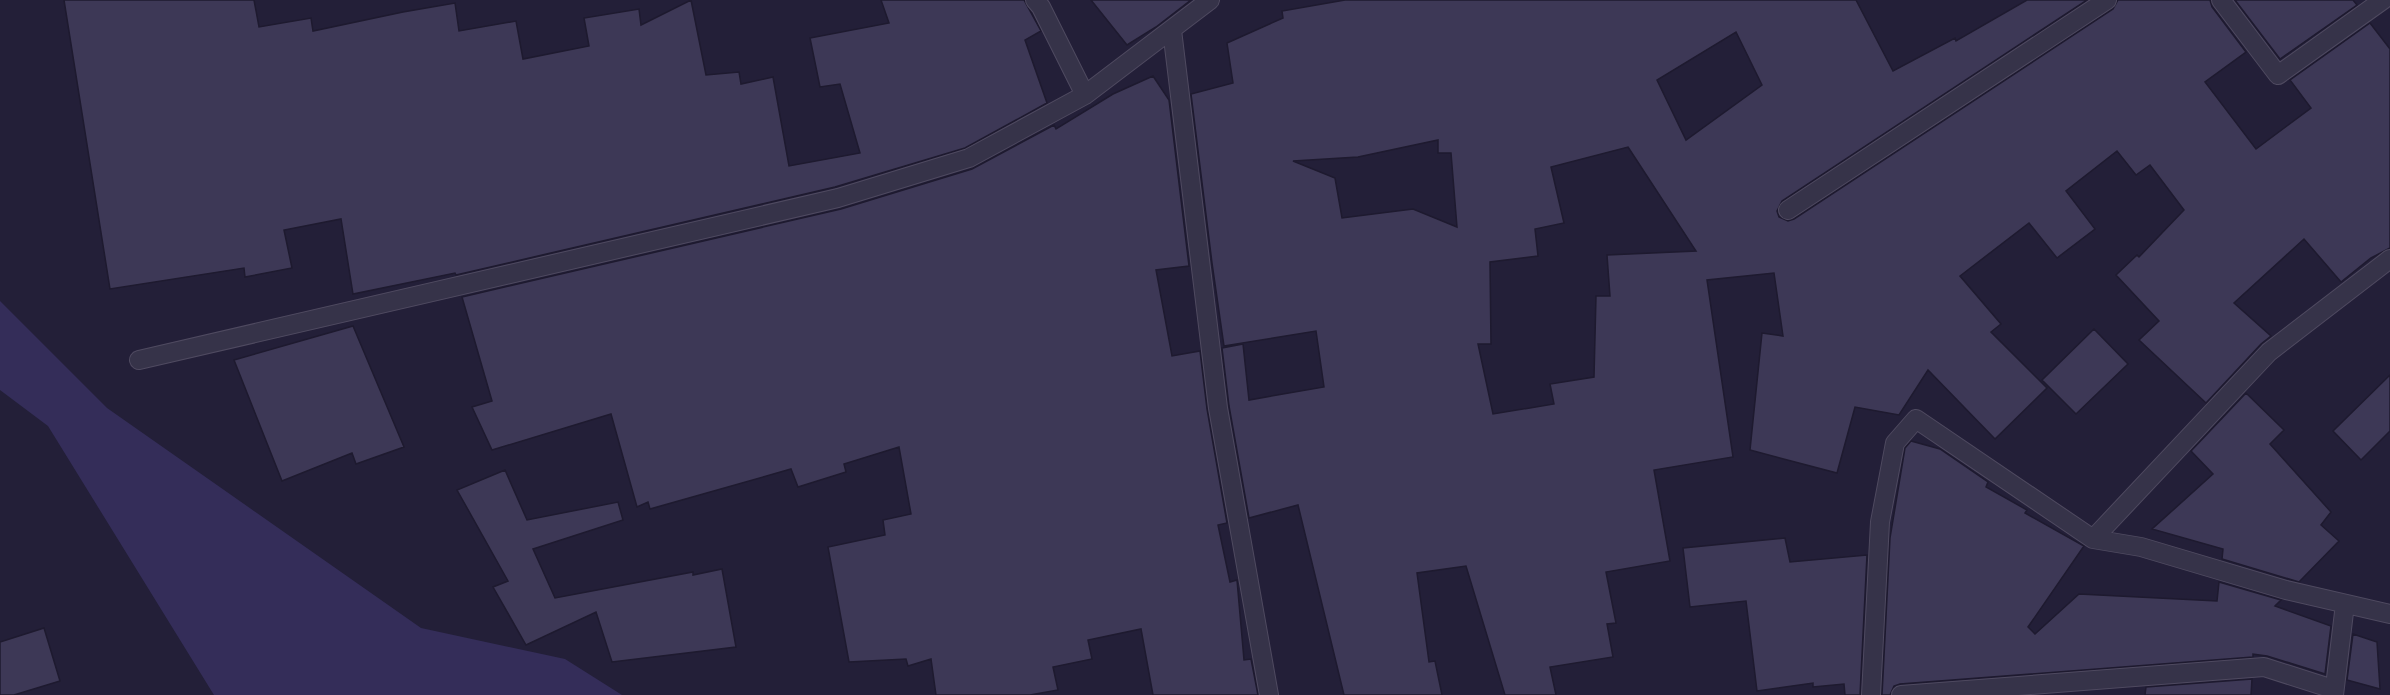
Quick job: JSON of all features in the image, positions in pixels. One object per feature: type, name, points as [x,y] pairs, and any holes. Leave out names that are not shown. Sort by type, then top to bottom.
[{"type":"street","points":[[1035,0],[1041,7],[1085,95]]},
{"type":"street","points":[[139,360],[838,198],[969,158],[1085,95],[1210,0]]},
{"type":"street","points":[[1788,210],[2107,0]]},
{"type":"street","points":[[2222,0],[2278,75],[2383,0]]},
{"type":"street","points":[[1172,30],[1218,408],[1269,695]]},
{"type":"street","points":[[2093,539],[2269,352],[2390,259]]},
{"type":"street","points":[[1871,695],[1880,522],[1894,443],[1916,419],[2093,539],[2141,548],[2286,590],[2390,614]]},
{"type":"street","points":[[1901,695],[2264,667],[2333,692],[2345,604]]},
{"type":"shaded area","points":[[0,301],[107,408],[421,628],[565,659],[622,695],[214,695],[48,426],[0,390]]},
{"type":"building","points":[[64,0],[254,0],[259,27],[311,18],[313,31],[455,3],[459,31],[516,21],[523,59],[589,46],[584,18],[639,9],[641,25],[691,0],[706,75],[739,72],[741,84],[773,77],[789,166],[860,153],[840,84],[820,87],[810,38],[889,23],[881,0],[1024,0],[1041,31],[1025,40],[1047,103],[965,148],[835,187],[456,275],[455,273],[353,294],[341,219],[284,230],[292,268],[245,277],[244,268],[110,289]]},
{"type":"building","points":[[1091,0],[1191,0],[1156,27],[1127,45]]},
{"type":"building","points":[[1345,0],[1856,0],[1893,71],[1955,38],[1956,41],[2027,0],[2087,0],[1782,201],[1777,211],[1779,217],[1788,221],[2113,9],[2118,0],[2210,0],[2212,7],[2246,52],[2205,82],[2256,149],[2311,108],[2290,80],[2370,23],[2390,49],[2390,248],[2371,258],[2341,282],[2304,239],[2234,303],[2271,336],[2206,403],[2139,340],[2159,321],[2116,275],[2137,255],[2139,257],[2184,210],[2150,165],[2136,175],[2117,151],[2066,191],[2095,229],[2057,258],[2029,223],[1960,276],[2001,324],[1991,332],[2047,388],[1995,439],[1928,370],[1899,415],[1855,407],[1837,473],[1750,450],[1762,333],[1783,336],[1774,273],[1707,280],[1733,457],[1654,470],[1670,561],[1606,572],[1616,623],[1607,624],[1613,657],[1550,667],[1556,695],[1505,695],[1466,566],[1417,573],[1429,662],[1435,661],[1442,695],[1344,695],[1298,505],[1249,518],[1229,406],[1222,348],[1243,344],[1249,400],[1324,387],[1316,331],[1224,346],[1191,94],[1233,83],[1227,43],[1283,18],[1282,11]],"holes":[[[1736,32],[1762,85],[1686,140],[1657,80]],[[1438,140],[1438,153],[1451,153],[1457,227],[1413,209],[1342,218],[1335,178],[1293,161],[1358,157]],[[1628,147],[1696,251],[1607,255],[1610,296],[1596,296],[1594,377],[1550,384],[1554,404],[1493,414],[1478,344],[1491,344],[1490,262],[1538,256],[1535,229],[1564,223],[1551,167]]]},
{"type":"building","points":[[2235,0],[2353,0],[2357,5],[2280,59]]},
{"type":"building","points":[[1153,76],[1169,100],[1189,266],[1156,270],[1172,356],[1200,351],[1207,409],[1227,523],[1218,525],[1230,582],[1237,580],[1244,660],[1251,659],[1258,695],[1153,695],[1141,629],[1088,640],[1092,659],[1053,667],[1058,690],[1030,695],[936,695],[931,659],[908,666],[906,659],[849,662],[828,547],[885,535],[883,520],[911,514],[899,447],[844,464],[846,472],[798,487],[791,469],[650,509],[648,502],[637,507],[611,414],[492,450],[472,407],[492,401],[462,297],[841,209],[972,169],[1054,125],[1056,129],[1113,94]]},
{"type":"building","points":[[353,326],[404,447],[356,464],[352,453],[282,481],[234,360]]},
{"type":"building","points":[[2094,329],[2128,364],[2076,414],[2042,380]]},
{"type":"building","points":[[2390,375],[2390,431],[2361,460],[2333,431]]},
{"type":"building","points":[[2246,393],[2284,430],[2270,444],[2331,512],[2321,525],[2339,541],[2299,582],[2222,559],[2223,549],[2152,529],[2213,474],[2191,451]]},
{"type":"building","points":[[1911,441],[1940,449],[1988,482],[1986,487],[2027,510],[2025,513],[2084,546],[2028,627],[2035,634],[2079,594],[2217,601],[2219,582],[2281,600],[2275,606],[2331,626],[2325,674],[2267,656],[2253,654],[2253,657],[1900,684],[1894,686],[1890,695],[1882,695],[1890,538],[1905,448]]},
{"type":"building","points":[[505,470],[527,520],[618,502],[623,520],[533,549],[555,598],[693,572],[693,575],[722,569],[736,647],[612,662],[596,612],[526,645],[493,587],[508,581],[457,490]]},
{"type":"building","points":[[1785,538],[1790,562],[1867,555],[1860,695],[1845,695],[1844,684],[1813,687],[1813,683],[1757,691],[1746,601],[1690,607],[1683,548]]},
{"type":"building","points":[[44,628],[60,681],[14,695],[0,695],[0,642]]},
{"type":"building","points":[[2353,634],[2377,642],[2380,689],[2347,680]]},
{"type":"building","points":[[2252,679],[2251,695],[2145,695],[2146,687]]}]
